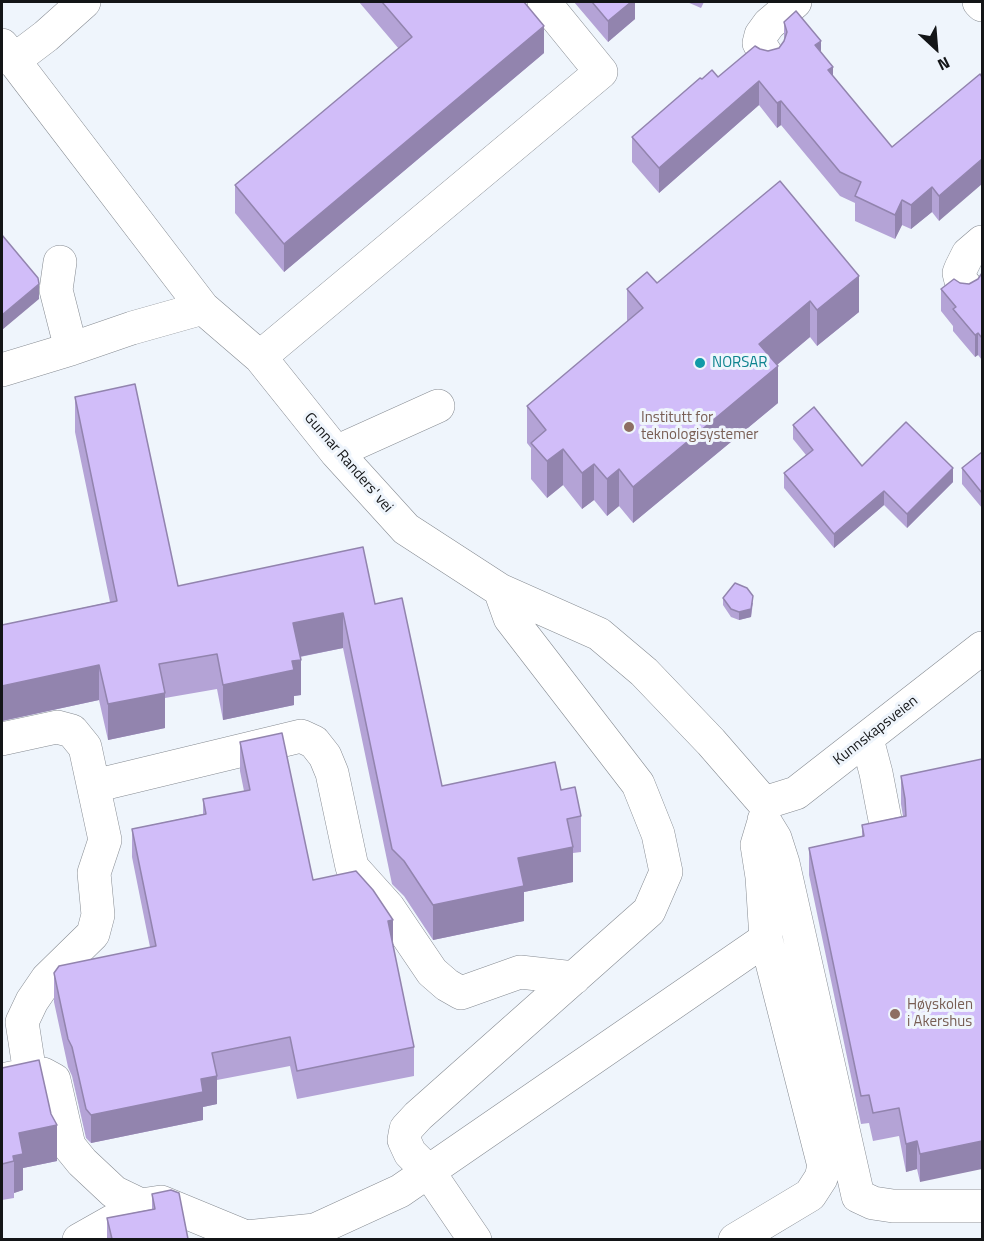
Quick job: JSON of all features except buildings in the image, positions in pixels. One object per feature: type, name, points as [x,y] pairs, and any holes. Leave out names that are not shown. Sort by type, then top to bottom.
[{"type":"street","points":[[7,53],[46,36],[84,2]]},
{"type":"street","points":[[260,357],[602,72],[544,2]]},
{"type":"street","points":[[768,57],[759,43],[761,35],[769,24],[795,2]]},
{"type":"street","points":[[979,2],[982,5]]},
{"type":"street","name":"Gunnar Randers' vei","points":[[7,53],[203,308],[260,357],[336,452],[406,529],[500,590],[599,634],[644,672],[711,742],[764,812],[775,838],[783,863],[858,1196],[873,1203],[893,1206],[982,1206]]},
{"type":"street","points":[[966,287],[959,273],[968,254],[982,242]]},
{"type":"street","points":[[60,262],[56,290],[71,349]]},
{"type":"street","points":[[2,370],[132,328],[203,308]]},
{"type":"street","points":[[336,452],[438,406]]},
{"type":"street","points":[[475,1239],[428,1171],[410,1152],[404,1140],[406,1129],[649,911],[666,872],[658,834],[638,784],[510,618],[500,590]]},
{"type":"street","name":"Kunnskapsveien","points":[[764,812],[796,793],[982,648]]},
{"type":"street","points":[[2,739],[57,727],[72,731],[85,747],[105,840],[94,873],[98,915],[93,934],[48,980],[32,1001],[22,1022],[16,1077],[43,1074],[54,1080],[69,1146],[82,1162],[114,1191],[141,1205]]},
{"type":"street","points":[[94,786],[301,736],[314,742],[325,756],[332,773],[352,867],[388,908],[432,972],[461,993],[520,972],[574,978]]},
{"type":"street","points":[[867,739],[887,830]]},
{"type":"street","points":[[735,1239],[810,1195],[821,1178],[825,1166],[766,939],[762,877],[757,845],[764,812]]},
{"type":"street","points":[[79,1239],[141,1205],[160,1202],[246,1238],[315,1230],[400,1191],[766,939]]},
{"type":"place","name":"NORSAR","points":[[700,363]]},
{"type":"place","name":"Institutt for teknologisystemer","points":[[629,427]]},
{"type":"place","name":"Høyskolen i Akershus","points":[[895,1014]]}]
